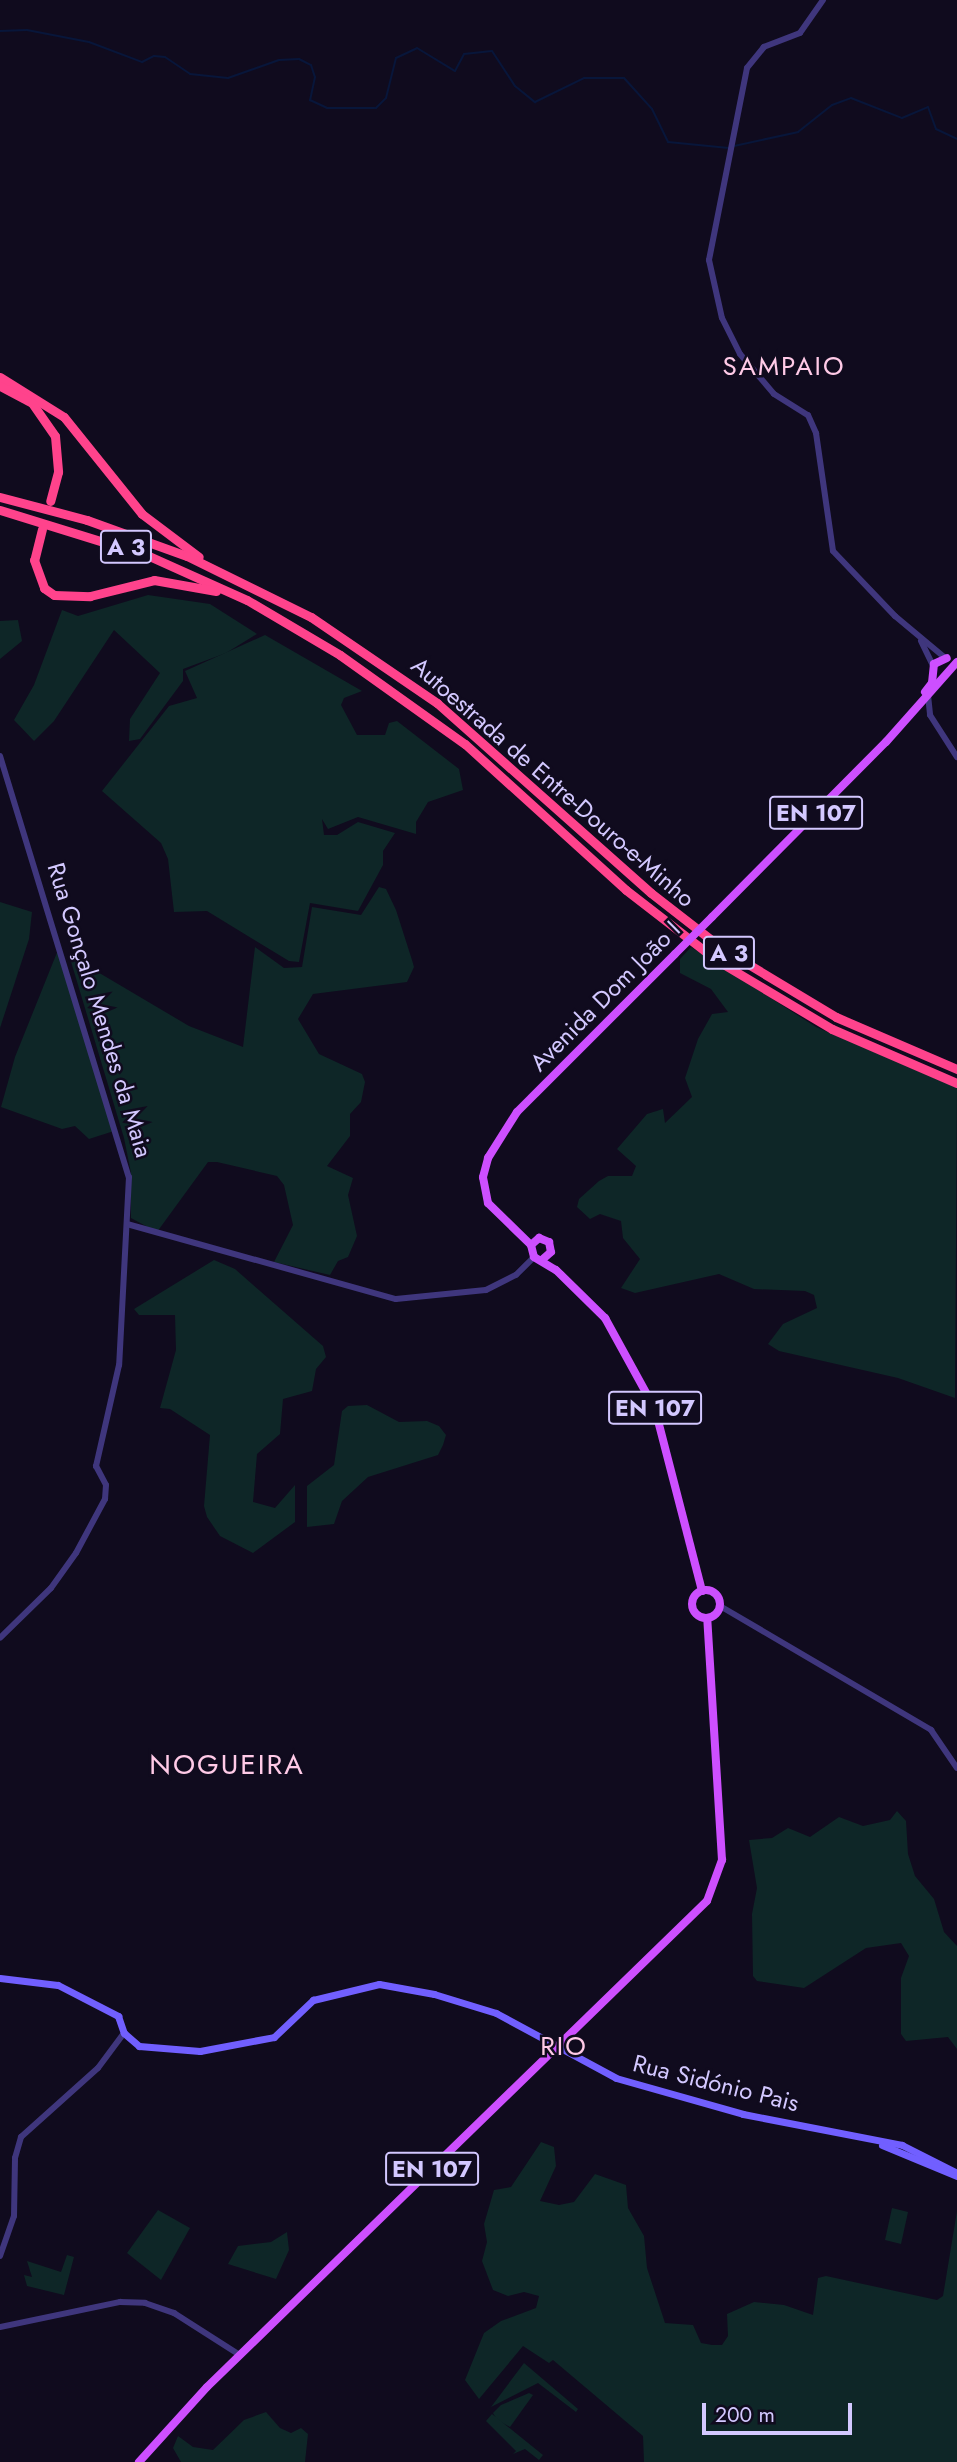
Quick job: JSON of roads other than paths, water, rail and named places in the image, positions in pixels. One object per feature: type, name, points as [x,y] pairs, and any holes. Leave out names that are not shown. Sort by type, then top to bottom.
[{"type":"highway","points":[[0,377],[64,416],[142,514],[219,569]]},
{"type":"highway","points":[[0,386],[32,403],[55,436],[58,472],[50,501]]},
{"type":"highway","name":"Autoestrada de Entre-Douro-e-Minho","points":[[0,497],[86,520],[219,569],[311,617],[420,690],[650,893],[740,961],[855,1027],[957,1069]]},
{"type":"highway","name":"Autoestrada de Entre-Douro-e-Minho","points":[[0,510],[130,548],[247,600],[351,662],[441,725],[626,890],[718,961],[832,1029],[957,1083]]},
{"type":"highway","points":[[42,529],[34,560],[44,587],[54,595],[90,596],[141,581],[164,580],[247,600]]},
{"type":"main road","name":"EN 107","points":[[933,668],[945,657],[957,653]]},
{"type":"main road","points":[[933,668],[951,667],[945,657]]},
{"type":"main road","name":"Avenida Dom João I","points":[[531,1245],[488,1203],[483,1177],[488,1158],[517,1112],[712,917],[928,695],[951,667]]},
{"type":"main road","name":"Avenida Dom João I","points":[[919,704],[933,668]]},
{"type":"main road","name":"EN 107","points":[[531,1245],[539,1238],[549,1242],[551,1252],[539,1258],[605,1318],[655,1409],[702,1591]]},
{"type":"main road","points":[[531,1245],[539,1258]]},
{"type":"main road","points":[[702,1591],[714,1592],[720,1606],[707,1618],[693,1606],[702,1591]]},
{"type":"main road","name":"EN 107","points":[[139,2462],[240,2355],[702,1908],[720,1873],[707,1618]]},
{"type":"main road","name":"Rua Sidónio Pais","points":[[0,1978],[58,1985],[118,2016],[124,2032],[146,2048],[223,2049],[282,2033],[307,2003],[379,1984],[488,2010],[616,2078],[743,2114],[872,2140],[957,2174]]},
{"type":"street","points":[[823,0],[800,33],[770,43],[756,55],[744,75],[709,260],[722,318],[761,382],[808,415],[812,424],[821,454],[824,508],[833,551],[920,640],[945,657]]},
{"type":"street","points":[[920,640],[933,668]]},
{"type":"street","points":[[928,695],[930,715]]},
{"type":"street","points":[[919,704],[930,715],[957,757]]},
{"type":"street","name":"Rua Gonçalo Mendes da Maia","points":[[0,756],[129,1177],[119,1365],[96,1466],[106,1485],[96,1520],[76,1553],[51,1588],[0,1638]]},
{"type":"street","points":[[127,1224],[396,1299],[486,1290],[516,1275],[539,1258]]},
{"type":"street","points":[[720,1606],[930,1730],[957,1768]]},
{"type":"street","points":[[0,2256],[14,2216],[15,2158],[21,2137],[98,2068],[124,2032]]},
{"type":"street","points":[[0,2327],[120,2302],[145,2303],[174,2313],[240,2355]]},
{"type":"waterway","points":[[0,31],[27,30],[89,42],[142,62],[154,56],[165,57],[190,74],[228,78],[279,60],[299,59],[311,65],[315,77],[310,100],[327,108],[376,108],[386,98],[396,58],[417,48],[455,71],[464,54],[492,51],[515,86],[535,102],[584,78],[624,78],[652,109],[668,142],[729,148]]},
{"type":"waterway","points":[[734,146],[798,132],[832,105],[851,98],[902,118],[928,107],[936,129],[957,139]]},
{"type":"district","name":"SAMPAIO","points":[[784,367]]},
{"type":"district","name":"NOGUEIRA","points":[[227,1765]]},
{"type":"district","name":"RIO","points":[[564,2047]]}]
